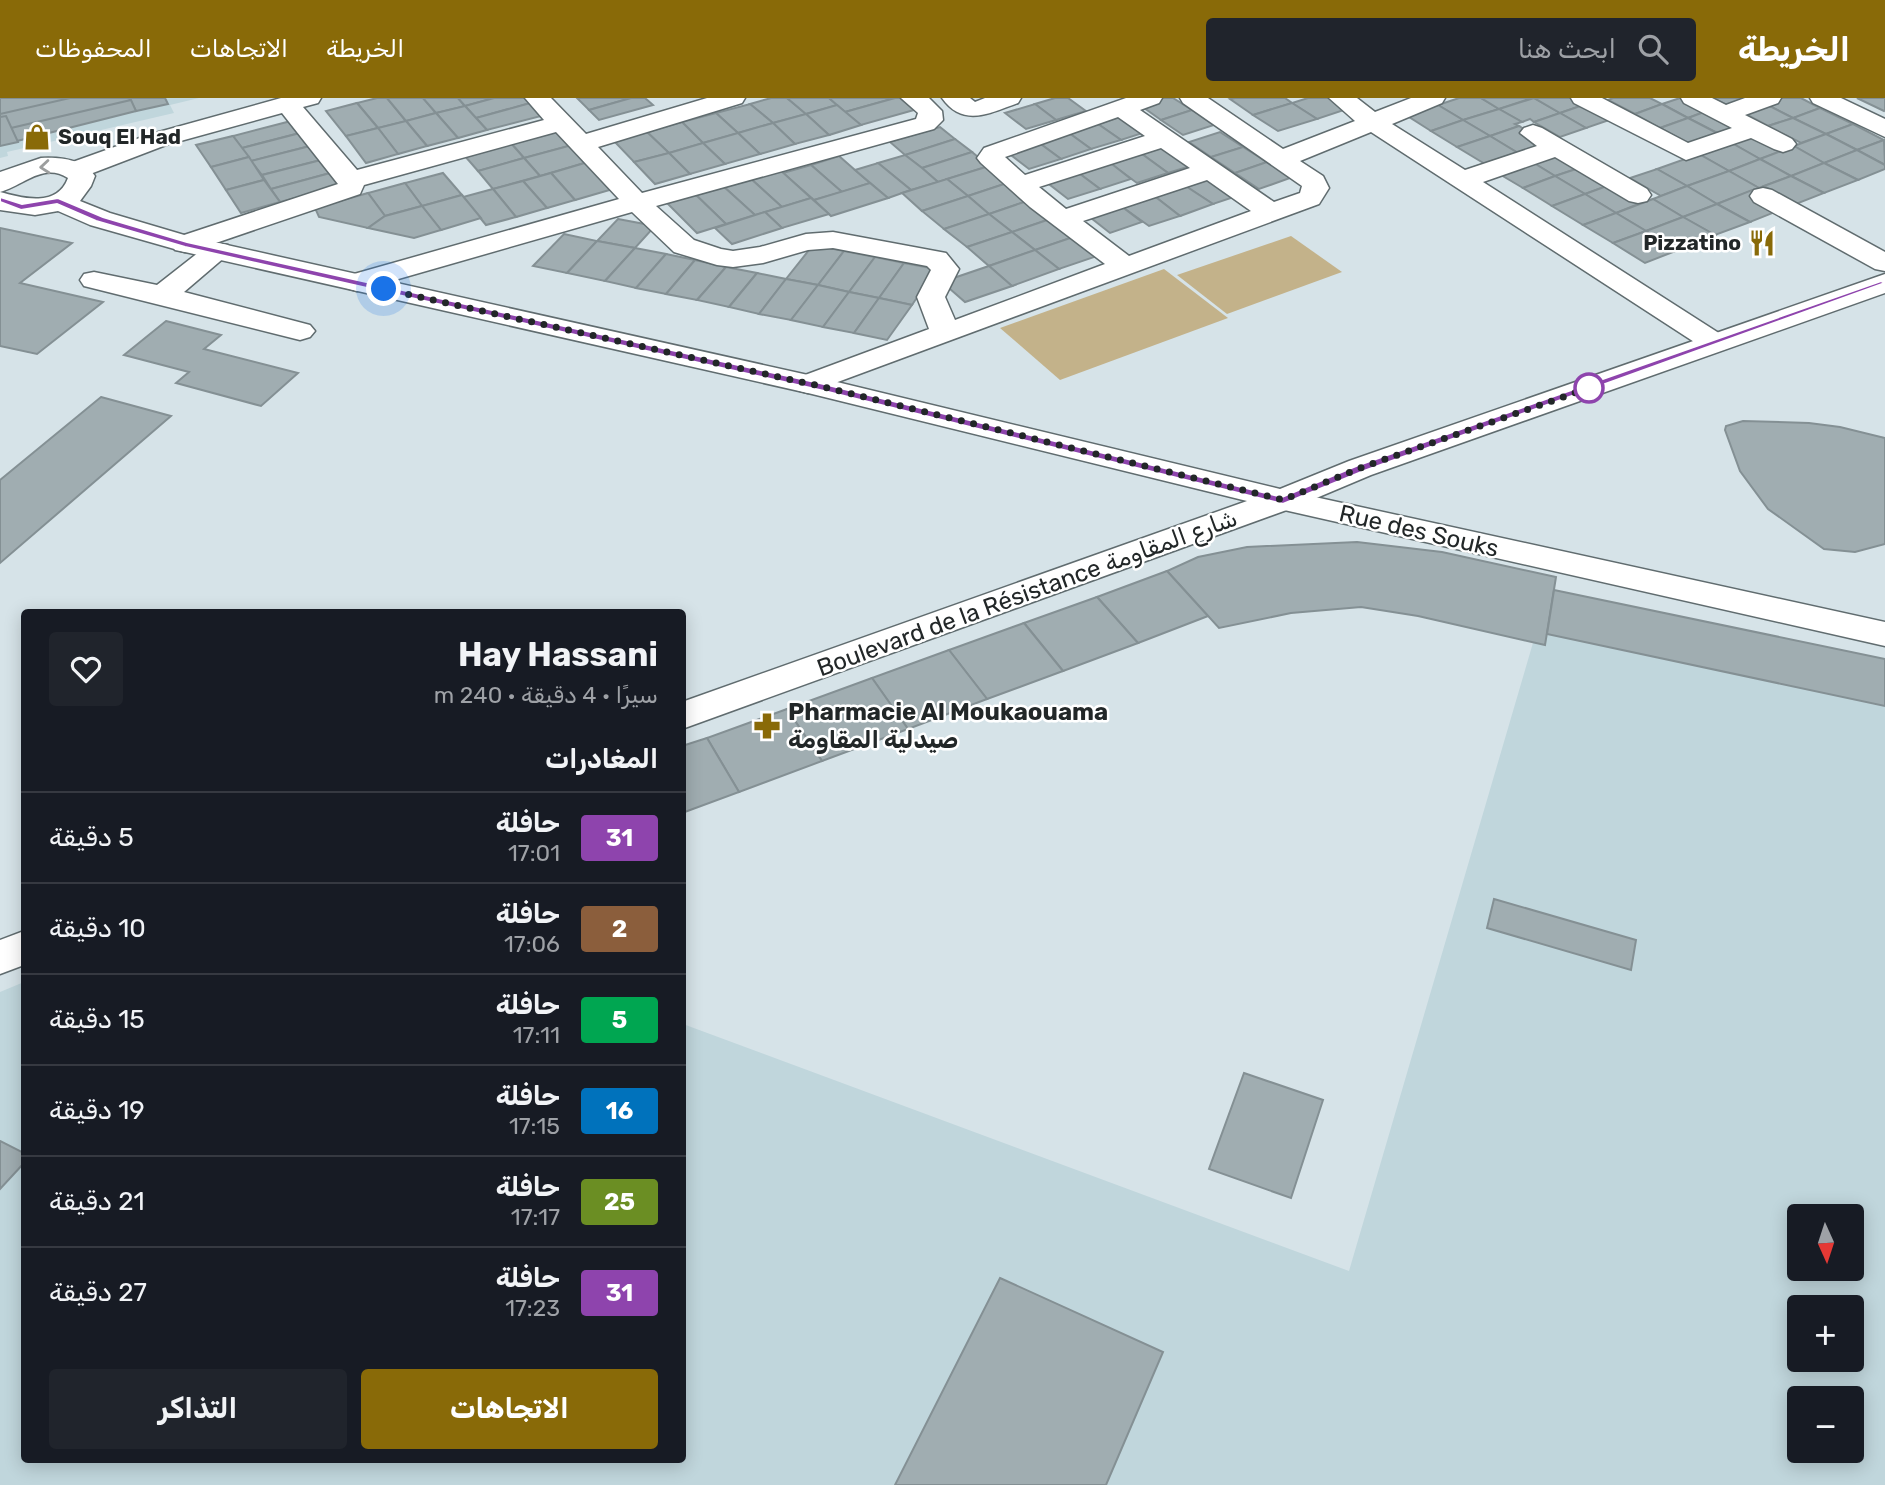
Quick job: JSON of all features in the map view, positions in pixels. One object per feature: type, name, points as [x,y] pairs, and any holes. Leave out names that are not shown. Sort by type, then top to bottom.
[{"type":"street","points":[[537,98],[636,202],[684,246],[717,257],[747,259],[818,239],[936,259],[945,269],[931,296],[945,332]]},
{"type":"street","points":[[580,144],[733,98]]},
{"type":"street","points":[[357,282],[427,260],[925,124],[930,120],[930,111],[913,98]]},
{"type":"street","points":[[963,104],[1009,98]]},
{"type":"street","points":[[1069,98],[1095,116]]},
{"type":"street","points":[[1126,267],[1062,219],[990,158],[993,153],[1016,143],[1150,98]]},
{"type":"street","points":[[808,384],[1310,198],[1317,188],[1314,182],[1192,98]]},
{"type":"street","points":[[1341,98],[1372,122],[1715,343]]},
{"type":"street","points":[[1282,159],[1433,98]]},
{"type":"street","points":[[1583,98],[1634,143]]},
{"type":"street","points":[[1693,98],[1783,144]]},
{"type":"street","points":[[1724,114],[1769,98]]},
{"type":"street","points":[[1822,98],[1885,129]]},
{"type":"street","points":[[0,184],[30,168],[48,165],[76,170],[156,139],[298,101],[351,180],[351,188],[185,244]]},
{"type":"street","points":[[963,104],[1016,143]]},
{"type":"street","points":[[1121,108],[1272,213]]},
{"type":"street","points":[[351,180],[561,123]]},
{"type":"street","points":[[1583,164],[1634,143],[1689,152],[1752,129]]},
{"type":"street","points":[[1533,133],[1638,195]]},
{"type":"street","points":[[1020,185],[1166,138]]},
{"type":"street","points":[[1463,180],[1556,148]]},
{"type":"street","points":[[0,200],[21,207],[58,201],[73,194],[81,185],[82,176],[76,170]]},
{"type":"street","points":[[1062,219],[1210,170]]},
{"type":"street","points":[[1763,196],[1885,263]]},
{"type":"street","name":"Rue des Souks","points":[[58,201],[100,219],[185,244],[357,282],[437,303],[808,384],[1283,500],[1885,634]]},
{"type":"street","points":[[162,295],[218,251]]},
{"type":"street","points":[[94,281],[162,295],[300,331]]},
{"type":"street","name":"Boulevard de la Résistance شارع المقاومة","points":[[686,715],[1283,500],[1360,468],[1885,283]]},
{"type":"street","points":[[0,957],[21,949]]},
{"type":"shaded area","name":"Souq El Had","points":[[0,98],[199,98],[170,105],[174,113],[7,152],[8,156],[0,158]]},
{"type":"shaded area","points":[[1291,236],[1342,272],[1227,314],[1177,275]]},
{"type":"shaded area","points":[[1164,269],[1228,318],[1060,380],[1000,328]]},
{"type":"shaded area","points":[[1547,595],[1885,672],[1885,1485],[0,1485],[0,992],[21,983],[21,1463],[686,1463],[686,1025],[1349,1271]]},
{"type":"building","points":[[0,98],[83,98],[0,117]]},
{"type":"building","points":[[70,98],[136,98],[138,102],[5,132],[0,121],[0,114]]},
{"type":"building","points":[[129,98],[165,98],[168,104],[136,111]]},
{"type":"building","points":[[387,98],[406,121],[378,128],[357,103]]},
{"type":"building","points":[[387,98],[423,98],[436,113],[406,121]]},
{"type":"building","points":[[423,98],[458,98],[465,106],[436,113]]},
{"type":"building","points":[[458,98],[494,98],[465,106]]},
{"type":"building","points":[[494,98],[530,98],[534,102],[476,118],[465,106]]},
{"type":"building","points":[[577,98],[631,98],[589,110]]},
{"type":"building","points":[[631,98],[645,98],[653,105],[599,120],[589,110]]},
{"type":"building","points":[[771,98],[787,98],[806,114],[773,123],[750,104]]},
{"type":"building","points":[[787,98],[829,98],[837,105],[806,114]]},
{"type":"building","points":[[829,98],[895,98],[845,112]]},
{"type":"building","points":[[900,98],[914,110],[861,125],[845,112]]},
{"type":"building","points":[[1055,98],[1068,98],[1086,111],[1056,120],[1035,104]]},
{"type":"building","points":[[1173,98],[1192,110],[1161,120],[1140,105]]},
{"type":"building","points":[[1285,98],[1292,103],[1253,115],[1230,99]]},
{"type":"building","points":[[1308,98],[1330,98],[1347,109],[1317,119],[1292,103]]},
{"type":"building","points":[[1459,98],[1481,98],[1499,109],[1463,120],[1438,105]]},
{"type":"building","points":[[1481,98],[1532,98],[1499,109]]},
{"type":"building","points":[[1534,98],[1560,113],[1534,122],[1530,119],[1522,122],[1499,109]]},
{"type":"building","points":[[1534,98],[1579,98],[1589,103],[1560,113]]},
{"type":"building","points":[[1650,98],[1662,104],[1635,114],[1608,100]]},
{"type":"building","points":[[1680,98],[1691,98],[1712,109],[1688,118],[1662,104]]},
{"type":"building","points":[[1713,98],[1746,98],[1727,105]]},
{"type":"building","points":[[1773,98],[1801,98],[1820,108],[1793,118],[1762,102]]},
{"type":"building","points":[[1857,98],[1885,98],[1885,110],[1884,111]]},
{"type":"building","points":[[131,100],[136,111],[17,141],[11,128]]},
{"type":"building","points":[[534,102],[545,115],[487,130],[476,118]]},
{"type":"building","points":[[1762,102],[1793,118],[1768,126],[1738,110]]},
{"type":"building","points":[[357,103],[378,128],[346,136],[326,111]]},
{"type":"building","points":[[1292,103],[1317,119],[1278,131],[1253,115]]},
{"type":"building","points":[[1589,103],[1615,118],[1586,128],[1560,113]]},
{"type":"building","points":[[750,104],[773,123],[738,133],[716,113]]},
{"type":"building","points":[[1035,104],[1056,120],[1026,129],[1005,113]]},
{"type":"building","points":[[1662,104],[1688,118],[1660,128],[1635,114]]},
{"type":"building","points":[[837,105],[861,125],[829,135],[806,114]]},
{"type":"building","points":[[1438,105],[1463,120],[1431,131],[1406,115]]},
{"type":"building","points":[[465,106],[487,130],[458,138],[436,113]]},
{"type":"building","points":[[1820,108],[1853,124],[1826,134],[1793,118]]},
{"type":"building","points":[[1499,109],[1522,122],[1515,124],[1519,126],[1490,136],[1463,120]]},
{"type":"building","points":[[1712,109],[1743,125],[1719,134],[1688,118]]},
{"type":"building","points":[[1192,110],[1214,125],[1183,135],[1161,120]]},
{"type":"building","points":[[436,113],[458,138],[427,146],[406,121]]},
{"type":"building","points":[[716,113],[738,133],[703,143],[682,122]]},
{"type":"building","points":[[1560,113],[1586,128],[1560,137],[1534,122]]},
{"type":"building","points":[[806,114],[829,135],[795,144],[773,123]]},
{"type":"building","points":[[1129,114],[1152,130],[1121,140],[1098,124]]},
{"type":"building","points":[[6,116],[18,142],[0,146],[0,117]]},
{"type":"building","points":[[1688,118],[1719,134],[1691,145],[1660,128]]},
{"type":"building","points":[[1793,118],[1826,134],[1801,143],[1768,126]]},
{"type":"building","points":[[295,120],[304,132],[242,148],[233,136]]},
{"type":"building","points":[[1463,120],[1490,136],[1457,147],[1431,131]]},
{"type":"building","points":[[406,121],[427,146],[398,154],[378,128]]},
{"type":"building","points":[[682,122],[703,143],[669,153],[647,132]]},
{"type":"building","points":[[773,123],[795,144],[760,154],[738,133]]},
{"type":"building","points":[[1098,124],[1121,140],[1091,149],[1069,133]]},
{"type":"building","points":[[1853,124],[1884,140],[1857,150],[1826,134]]},
{"type":"building","points":[[1519,126],[1547,143],[1518,153],[1490,136]]},
{"type":"building","points":[[940,127],[955,139],[905,155],[890,142]]},
{"type":"building","points":[[378,128],[398,154],[366,163],[346,136]]},
{"type":"building","points":[[557,129],[572,145],[524,158],[510,142]]},
{"type":"building","points":[[304,132],[314,145],[251,161],[242,148]]},
{"type":"building","points":[[647,132],[669,153],[634,162],[614,141]]},
{"type":"building","points":[[1220,132],[1243,147],[1211,157],[1189,142]]},
{"type":"building","points":[[1757,132],[1788,149],[1760,159],[1730,142]]},
{"type":"building","points":[[738,133],[760,154],[725,164],[703,143]]},
{"type":"building","points":[[1069,133],[1091,149],[1061,159],[1038,142]]},
{"type":"building","points":[[1826,134],[1857,150],[1824,163],[1794,146]]},
{"type":"building","points":[[233,136],[249,157],[211,167],[196,145]]},
{"type":"building","points":[[1490,136],[1518,153],[1485,164],[1457,147]]},
{"type":"building","points":[[955,139],[972,152],[922,168],[905,155]]},
{"type":"building","points":[[1884,140],[1885,165],[1857,150]]},
{"type":"building","points":[[510,142],[524,158],[478,171],[464,155]]},
{"type":"building","points":[[1038,142],[1061,159],[1029,169],[1007,152]]},
{"type":"building","points":[[1730,142],[1760,159],[1729,171],[1699,154]]},
{"type":"building","points":[[703,143],[725,164],[690,174],[669,153]]},
{"type":"building","points":[[1173,144],[1200,163],[1168,173],[1142,154]]},
{"type":"building","points":[[314,145],[325,159],[262,175],[251,161]]},
{"type":"building","points":[[572,145],[588,162],[540,176],[524,158]]},
{"type":"building","points":[[1794,146],[1824,163],[1791,176],[1760,159]]},
{"type":"building","points":[[1243,147],[1267,162],[1235,173],[1211,157]]},
{"type":"building","points":[[1558,150],[1585,166],[1555,176],[1529,160]]},
{"type":"building","points":[[1857,150],[1885,165],[1885,169],[1858,180],[1824,163]]},
{"type":"building","points":[[972,152],[989,166],[938,182],[922,168]]},
{"type":"building","points":[[669,153],[690,174],[655,184],[634,162]]},
{"type":"building","points":[[1142,154],[1168,173],[1137,183],[1111,164]]},
{"type":"building","points":[[1699,154],[1729,171],[1687,186],[1657,169]]},
{"type":"building","points":[[905,155],[938,182],[911,190],[878,163]]},
{"type":"building","points":[[839,156],[870,183],[842,192],[811,165]]},
{"type":"building","points":[[249,157],[264,180],[226,190],[211,167]]},
{"type":"building","points":[[524,158],[540,176],[493,189],[478,171]]},
{"type":"building","points":[[325,159],[334,172],[271,189],[262,175]]},
{"type":"building","points":[[1760,159],[1791,176],[1759,188],[1729,171]]},
{"type":"building","points":[[1529,160],[1555,176],[1523,188],[1496,172]]},
{"type":"building","points":[[1108,161],[1131,179],[1100,189],[1076,171]]},
{"type":"building","points":[[588,162],[613,189],[575,200],[551,173]]},
{"type":"building","points":[[1267,162],[1290,178],[1259,189],[1235,173]]},
{"type":"building","points":[[878,163],[911,190],[888,198],[855,170]]},
{"type":"building","points":[[1824,163],[1858,180],[1824,193],[1791,176]]},
{"type":"building","points":[[811,165],[842,192],[814,200],[783,173]]},
{"type":"building","points":[[989,166],[1010,182],[968,196],[947,179]]},
{"type":"building","points":[[1585,166],[1615,183],[1585,194],[1555,176]]},
{"type":"building","points":[[779,169],[811,198],[782,207],[750,178]]},
{"type":"building","points":[[1657,169],[1687,186],[1661,196],[1630,178]]},
{"type":"building","points":[[1076,171],[1100,189],[1068,199],[1045,181]]},
{"type":"building","points":[[1729,171],[1759,188],[1717,204],[1687,186]]},
{"type":"building","points":[[334,172],[344,185],[280,202],[271,189]]},
{"type":"building","points":[[443,173],[462,195],[422,206],[405,183]]},
{"type":"building","points":[[551,173],[575,200],[547,208],[523,181]]},
{"type":"building","points":[[1215,174],[1243,194],[1213,204],[1184,185]]},
{"type":"building","points":[[1555,176],[1585,194],[1552,206],[1523,188]]},
{"type":"building","points":[[1791,176],[1824,193],[1796,204],[1764,186]]},
{"type":"building","points":[[750,178],[782,207],[755,215],[723,186]]},
{"type":"building","points":[[947,179],[968,196],[922,211],[902,193]]},
{"type":"building","points":[[264,180],[280,202],[241,213],[226,190]]},
{"type":"building","points":[[523,181],[547,208],[516,217],[493,189]]},
{"type":"building","points":[[1010,182],[1033,199],[989,214],[968,196]]},
{"type":"building","points":[[405,183],[422,206],[385,216],[368,193]]},
{"type":"building","points":[[870,183],[888,198],[831,216],[814,200]]},
{"type":"building","points":[[1615,183],[1646,201],[1616,213],[1585,194]]},
{"type":"building","points":[[1184,185],[1213,204],[1180,216],[1153,195]]},
{"type":"building","points":[[723,186],[755,215],[726,224],[695,194]]},
{"type":"building","points":[[1687,186],[1717,204],[1683,217],[1653,199]]},
{"type":"building","points":[[493,189],[516,217],[486,225],[463,197]]},
{"type":"building","points":[[1752,190],[1785,208],[1750,222],[1717,204]]},
{"type":"building","points":[[368,193],[385,216],[368,228],[319,217],[315,208]]},
{"type":"building","points":[[695,194],[726,224],[697,233],[667,203]]},
{"type":"building","points":[[1585,194],[1616,213],[1583,225],[1552,206]]},
{"type":"building","points":[[462,195],[481,218],[441,230],[422,206]]},
{"type":"building","points":[[1153,195],[1180,216],[1149,226],[1121,206]]},
{"type":"building","points":[[968,196],[989,214],[944,229],[922,211]]},
{"type":"building","points":[[811,198],[829,214],[782,228],[765,212]]},
{"type":"building","points":[[1033,199],[1056,217],[1012,232],[989,214]]},
{"type":"building","points":[[1653,199],[1683,217],[1646,231],[1616,213]]},
{"type":"building","points":[[1117,203],[1142,222],[1110,233],[1086,214]]},
{"type":"building","points":[[1717,204],[1750,222],[1715,235],[1683,217]]},
{"type":"building","points":[[422,206],[441,230],[414,238],[368,228],[385,216]]},
{"type":"building","points":[[765,212],[782,228],[732,244],[715,228]]},
{"type":"building","points":[[1616,213],[1646,231],[1613,243],[1583,225]]},
{"type":"building","points":[[989,214],[1012,232],[967,247],[944,229]]},
{"type":"building","points":[[1056,217],[1079,235],[1035,250],[1012,232]]},
{"type":"building","points":[[1683,217],[1715,235],[1678,250],[1646,231]]},
{"type":"building","points":[[618,219],[655,226],[635,248],[597,241]]},
{"type":"building","points":[[0,228],[72,243],[20,283],[103,302],[37,354],[0,346]]},
{"type":"building","points":[[1646,231],[1678,250],[1645,263],[1613,243]]},
{"type":"building","points":[[1012,232],[1035,250],[989,266],[967,247]]},
{"type":"building","points":[[564,234],[597,241],[567,273],[533,266]]},
{"type":"building","points":[[1079,235],[1103,254],[1059,269],[1035,250]]},
{"type":"building","points":[[597,241],[635,248],[605,281],[567,273]]},
{"type":"building","points":[[813,245],[844,251],[818,285],[786,279]]},
{"type":"building","points":[[635,248],[666,254],[636,288],[605,281]]},
{"type":"building","points":[[1035,250],[1059,269],[1012,286],[989,266]]},
{"type":"building","points":[[844,251],[875,257],[849,292],[818,285]]},
{"type":"building","points":[[666,254],[695,260],[666,294],[636,288]]},
{"type":"building","points":[[875,257],[904,263],[879,298],[849,292]]},
{"type":"building","points":[[695,260],[726,267],[697,300],[666,294]]},
{"type":"building","points":[[904,263],[936,269],[912,305],[879,298]]},
{"type":"building","points":[[989,266],[1012,286],[965,302],[942,282]]},
{"type":"building","points":[[726,267],[757,273],[729,307],[697,300]]},
{"type":"building","points":[[757,273],[786,279],[759,314],[729,307]]},
{"type":"building","points":[[786,279],[818,285],[791,320],[759,314]]},
{"type":"building","points":[[818,285],[849,292],[823,327],[791,320]]},
{"type":"building","points":[[849,292],[879,298],[854,333],[823,327]]},
{"type":"building","points":[[879,298],[912,305],[887,340],[854,333]]},
{"type":"building","points":[[166,321],[221,335],[204,349],[298,373],[261,406],[176,383],[189,372],[124,355]]},
{"type":"building","points":[[101,397],[171,416],[0,563],[0,480]]},
{"type":"building","points":[[1743,421],[1809,423],[1885,438],[1885,544],[1855,552],[1824,549],[1768,509],[1740,471],[1725,430],[1726,426]]},
{"type":"building","points":[[1357,542],[1442,552],[1556,577],[1545,645],[1418,616],[1361,607],[1291,613],[1219,628],[1167,571],[1198,557],[1247,547]]},
{"type":"building","points":[[1167,571],[1208,616],[1138,643],[1097,597]]},
{"type":"building","points":[[1554,590],[1885,659],[1885,706],[1547,634]]},
{"type":"building","points":[[1097,597],[1138,643],[1063,671],[1024,623]]},
{"type":"building","points":[[1024,623],[1063,671],[987,699],[949,650]]},
{"type":"building","points":[[949,650],[987,699],[908,729],[872,678]]},
{"type":"building","points":[[872,678],[908,729],[822,761],[787,709]]},
{"type":"building","points":[[787,709],[822,761],[739,792],[707,738]]},
{"type":"building","points":[[707,738],[739,792],[686,812],[686,745]]},
{"type":"building","points":[[1494,899],[1636,940],[1631,970],[1487,928]]},
{"type":"building","points":[[1244,1073],[1323,1100],[1291,1198],[1209,1169]]},
{"type":"building","points":[[0,1141],[21,1152],[21,1166],[0,1189]]},
{"type":"building","points":[[1000,1278],[1163,1352],[1106,1485],[895,1485]]},
{"type":"bus line","name":"31","points":[[0,200],[21,207],[58,201],[100,219],[185,244],[357,282],[437,303],[824,387],[1283,500],[1360,468],[1885,283]]},
{"type":"place","name":"Souq El Had","points":[[37,137]]},
{"type":"place","name":"Pizzatino","points":[[1762,243]]},
{"type":"place","name":"Pharmacie Al Moukaouama صيدلية المقاومة","points":[[767,726]]},
{"type":"route","points":[[384,289],[437,303],[824,387],[1283,500],[1360,468],[1589,388]]}]
